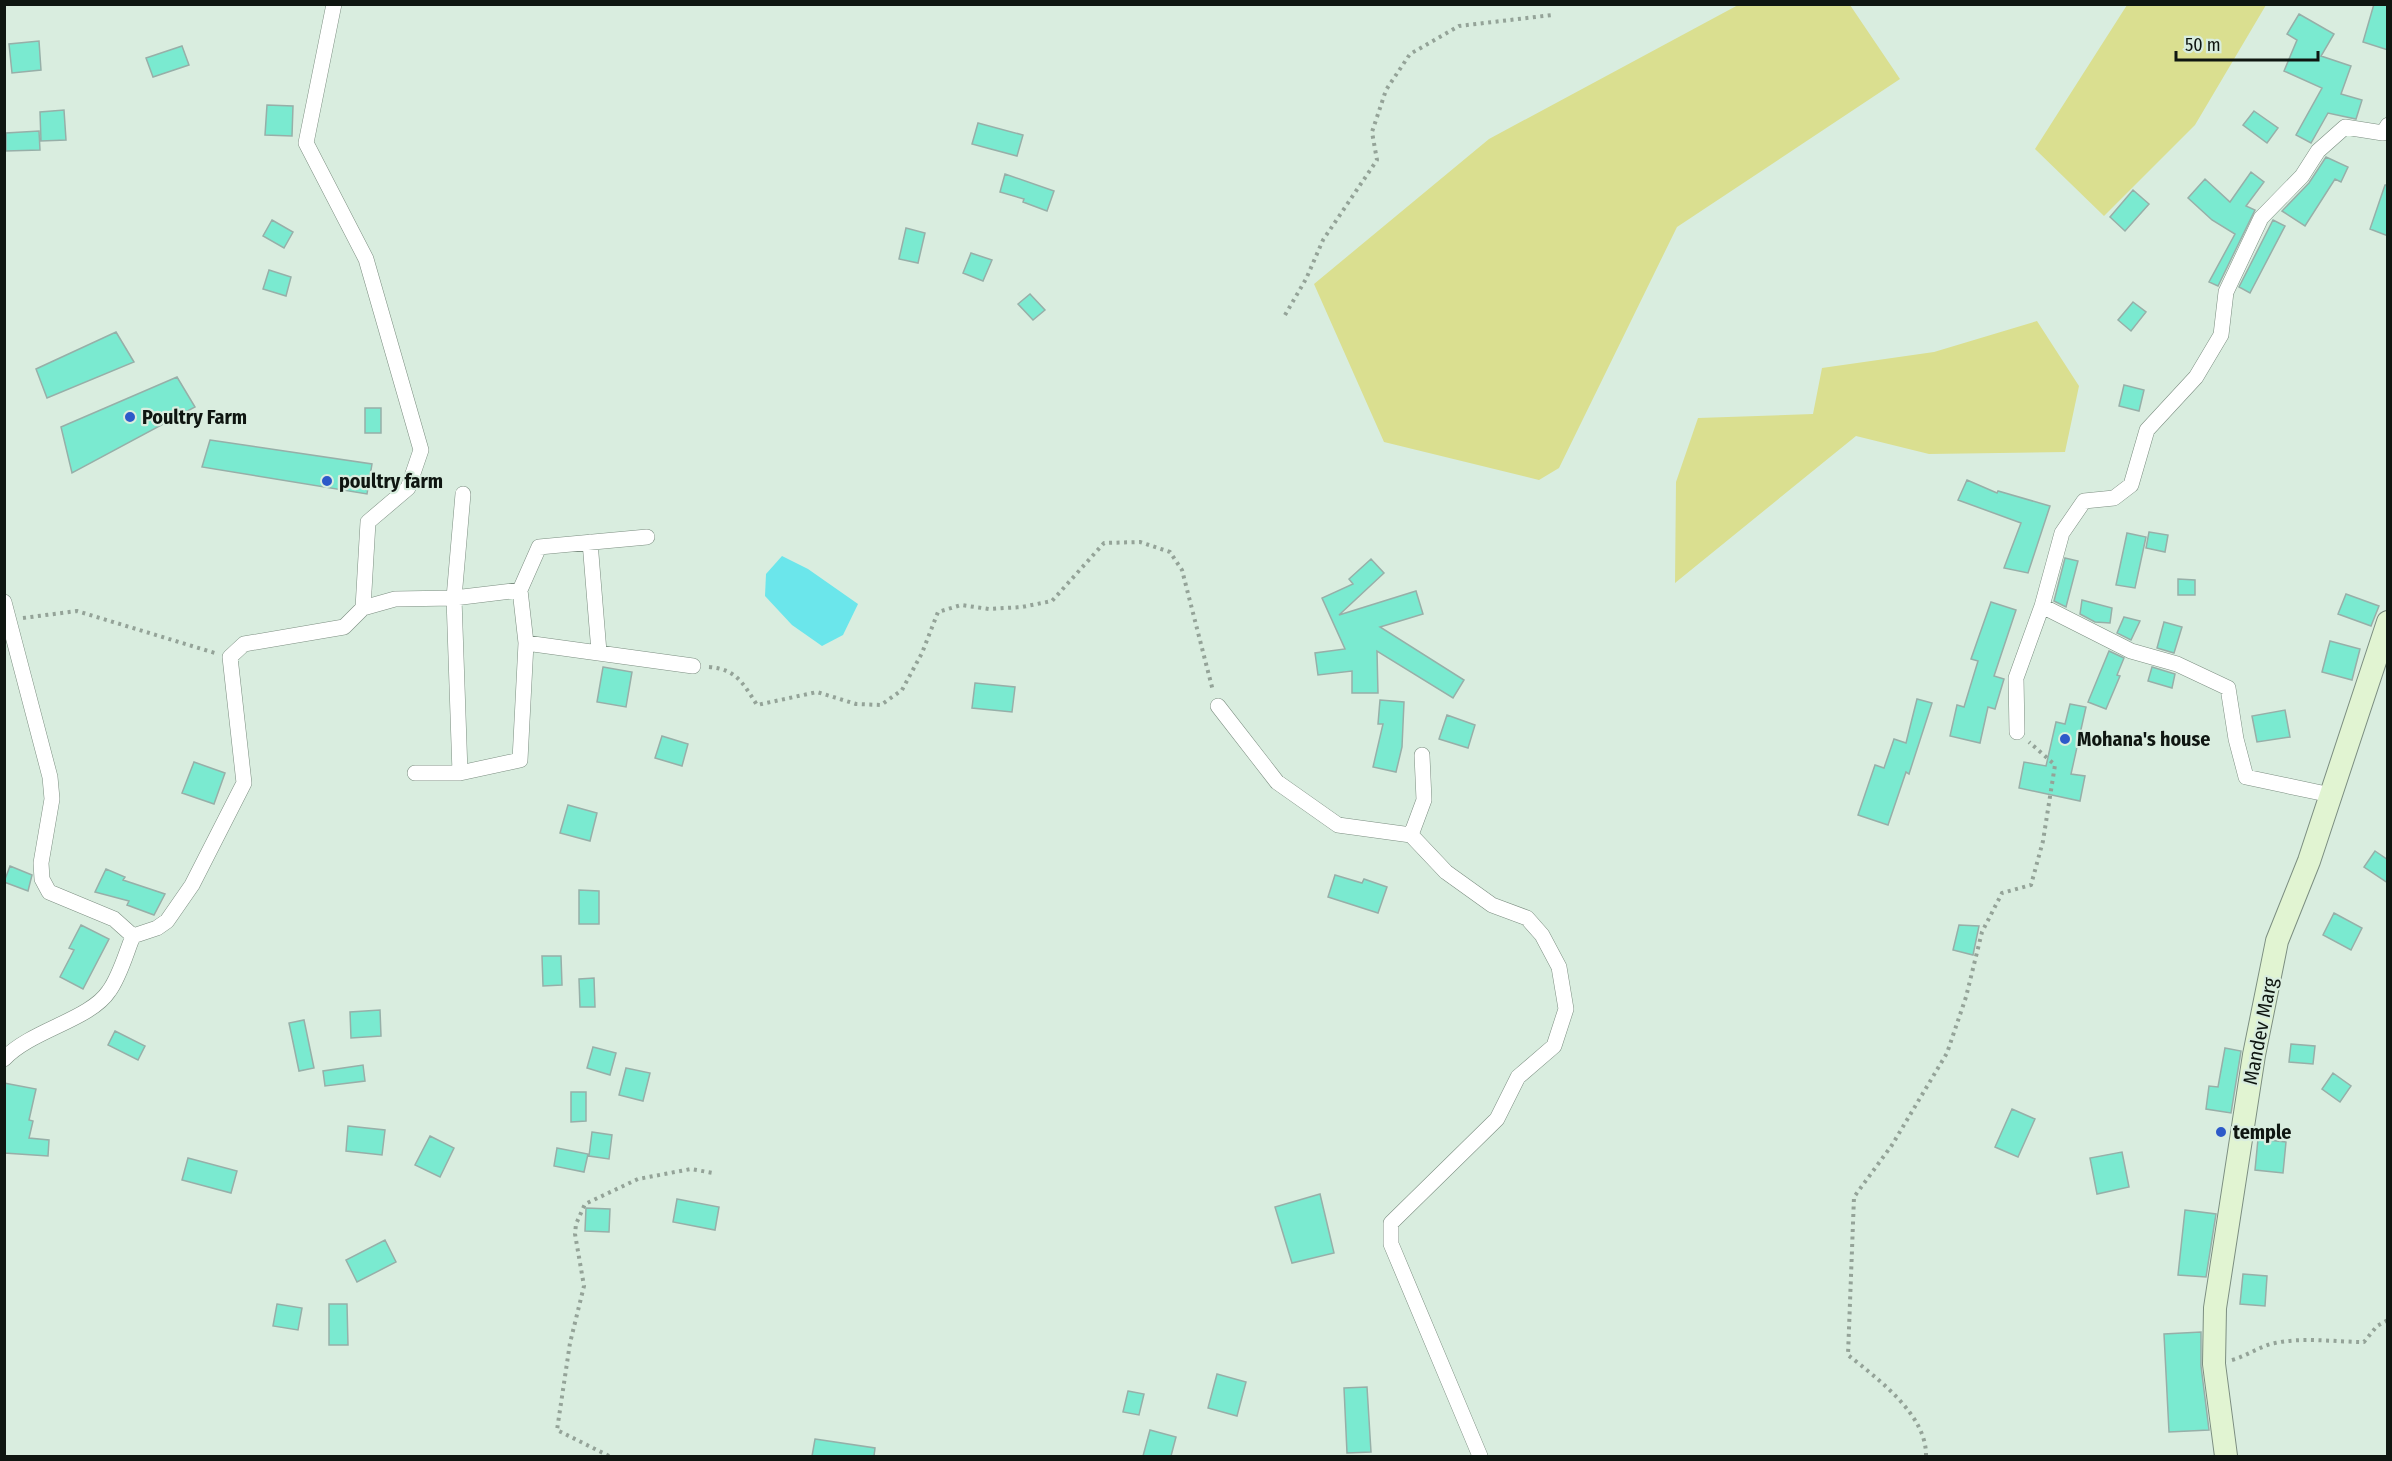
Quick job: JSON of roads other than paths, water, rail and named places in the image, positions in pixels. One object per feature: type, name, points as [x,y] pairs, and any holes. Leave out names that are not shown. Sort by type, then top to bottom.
[{"type":"main road","name":"Mandev Marg","points":[[2226,1456],[2214,1364],[2215,1308],[2254,1055],[2275,953],[2331,795],[2388,622]]},
{"type":"street","points":[[334,4],[306,143],[366,259],[421,450],[408,488],[368,522],[363,608]]},
{"type":"street","points":[[2017,732],[2016,678],[2042,606],[2062,533],[2084,501],[2114,498],[2131,486],[2147,430],[2196,377],[2221,335],[2226,292],[2261,218],[2302,176],[2318,152],[2345,127],[2383,133],[2388,125]]},
{"type":"street","points":[[460,773],[454,598],[464,494]]},
{"type":"street","points":[[415,773],[460,773],[520,760],[526,643],[520,590],[539,547],[647,537]]},
{"type":"street","points":[[590,542],[599,652]]},
{"type":"street","points":[[4,1059],[31,1039],[93,1006],[109,992],[133,936],[157,928],[167,921],[192,885],[244,783],[230,657],[244,644],[344,627],[363,608],[395,599],[454,598],[520,590]]},
{"type":"street","points":[[4,602],[11,620],[50,777],[52,799],[41,863],[42,879],[49,892],[114,919],[133,936]]},
{"type":"street","points":[[2042,606],[2131,651],[2177,664],[2228,688],[2235,739],[2246,777],[2331,795]]},
{"type":"street","points":[[526,643],[693,666]]},
{"type":"street","points":[[1218,706],[1276,782],[1338,825],[1411,835],[1446,872],[1492,905],[1527,918],[1542,935],[1559,967],[1566,1009],[1554,1046],[1518,1077],[1497,1119],[1390,1223],[1390,1244],[1480,1456]]},
{"type":"street","points":[[1411,835],[1424,800],[1422,755]]},
{"type":"water","points":[[782,556],[808,569],[858,604],[843,635],[822,646],[792,625],[765,596],[766,574]]},
{"type":"place","name":"Poultry Farm","points":[[130,417]]},
{"type":"place","name":"poultry farm","points":[[327,481]]},
{"type":"place","name":"Mohana's house","points":[[2065,739]]},
{"type":"place","name":"temple","points":[[2221,1132]]}]
